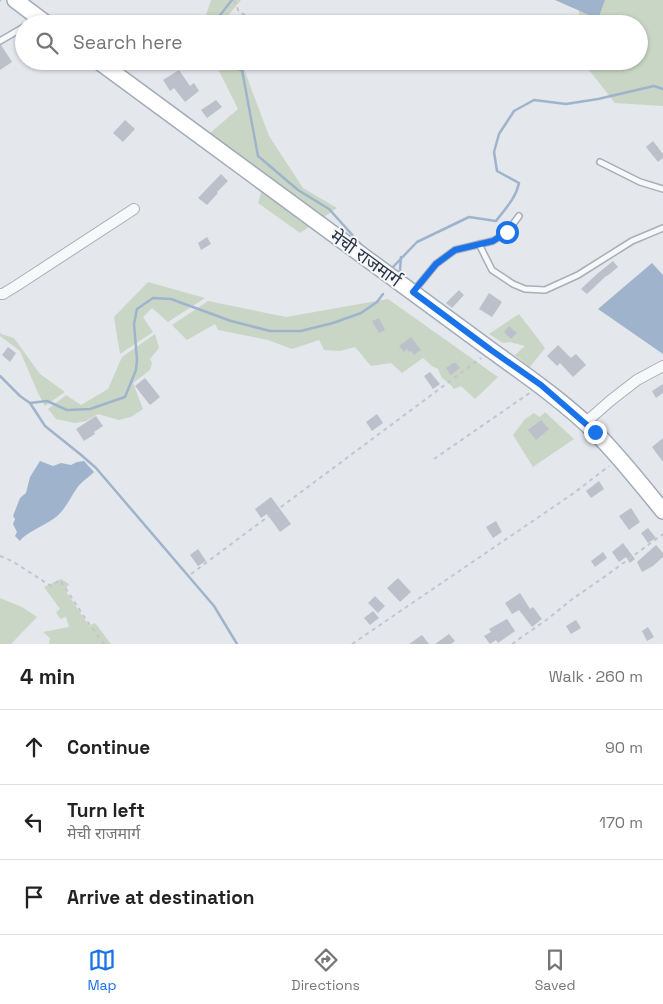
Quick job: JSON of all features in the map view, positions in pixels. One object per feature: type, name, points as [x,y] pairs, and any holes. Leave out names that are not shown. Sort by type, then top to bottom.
[{"type":"main road","points":[[15,0],[33,15]]},
{"type":"main road","name":"मेची राजमार्ग","points":[[110,70],[541,385],[585,423],[619,458],[663,511]]},
{"type":"street","points":[[0,294],[3,294],[134,209]]},
{"type":"street","points":[[585,423],[637,380],[663,366]]},
{"type":"lane","points":[[0,41],[15,32]]},
{"type":"lane","points":[[600,162],[640,182],[663,188]]},
{"type":"lane","points":[[413,292],[436,264],[455,250],[493,241],[507,232],[519,216]]},
{"type":"lane","points":[[479,244],[492,270],[513,284],[525,289],[545,290],[578,275],[632,241],[663,228]]},
{"type":"path","points":[[234,0],[239,12],[245,15]]},
{"type":"path","points":[[191,574],[491,350]]},
{"type":"path","points":[[434,459],[541,385]]},
{"type":"path","points":[[352,644],[574,493],[619,458]]},
{"type":"path","points":[[512,644],[663,534]]},
{"type":"path","points":[[0,556],[12,561],[51,586],[60,580],[104,644]]},
{"type":"green space","points":[[211,0],[241,0],[228,15],[206,15]]},
{"type":"green space","points":[[580,0],[663,0],[663,106],[615,103],[589,70],[648,70],[648,15],[579,15]]},
{"type":"green space","points":[[218,70],[244,70],[269,136],[303,188],[337,208],[300,233],[258,203],[264,183],[210,133],[238,109]]},
{"type":"green space","points":[[148,282],[205,298],[168,322],[152,308],[143,317],[153,332],[120,354],[114,317]]},
{"type":"green space","points":[[388,299],[498,377],[475,399],[461,386],[454,389],[442,378],[438,369],[423,358],[402,373],[391,363],[371,366],[355,347],[340,351],[324,350],[319,340],[292,349],[268,340],[218,330],[215,324],[187,340],[172,325],[208,301],[286,317]]},
{"type":"green space","points":[[519,314],[545,348],[530,367],[515,355],[525,346],[510,342],[503,343],[489,334]]},
{"type":"green space","points":[[0,332],[14,338],[40,374],[65,392],[45,406],[20,351],[0,336]]},
{"type":"green space","points":[[155,334],[159,348],[150,359],[152,363],[150,370],[133,383],[143,409],[131,417],[119,420],[98,414],[86,421],[75,423],[56,419],[48,409],[66,395],[81,405],[108,389],[122,357]]},
{"type":"green space","points":[[545,412],[574,439],[533,467],[513,435],[525,419],[534,413],[540,417]]},
{"type":"green space","points":[[61,579],[69,584],[65,590],[89,626],[95,623],[111,644],[49,644],[50,638],[43,632],[69,627],[66,617],[60,619],[56,612],[60,609],[44,587]]},
{"type":"green space","points":[[0,598],[22,607],[37,617],[11,644],[0,644]]},
{"type":"water","points":[[555,0],[605,0],[599,15],[589,15]]},
{"type":"water","points":[[652,263],[663,275],[663,354],[598,309]]},
{"type":"water","points":[[40,461],[53,466],[61,463],[71,465],[84,461],[94,472],[79,486],[59,514],[26,535],[20,541],[15,536],[17,532],[13,524],[15,519],[13,516],[20,498],[26,493],[30,477]]},
{"type":"building","points":[[0,45],[12,62],[0,70]]},
{"type":"building","points":[[179,70],[190,86],[194,83],[199,91],[185,102],[174,88],[170,91],[163,80]]},
{"type":"building","points":[[216,100],[222,107],[207,118],[201,110]]},
{"type":"building","points":[[125,120],[135,129],[123,142],[113,133]]},
{"type":"building","points":[[653,141],[663,154],[663,158],[658,162],[646,147]]},
{"type":"building","points":[[221,174],[228,181],[207,205],[198,198]]},
{"type":"building","points":[[207,237],[211,244],[201,250],[198,243]]},
{"type":"building","points":[[613,261],[618,267],[587,294],[581,289],[597,274]]},
{"type":"building","points":[[459,290],[464,295],[452,308],[446,303]]},
{"type":"building","points":[[489,293],[502,302],[492,317],[479,309]]},
{"type":"building","points":[[379,318],[385,330],[379,333],[372,321]]},
{"type":"building","points":[[509,326],[517,333],[511,339],[504,332]]},
{"type":"building","points":[[411,337],[421,350],[414,355],[407,349],[404,352],[399,346]]},
{"type":"building","points":[[558,345],[571,358],[576,354],[586,365],[573,377],[560,363],[557,366],[547,356]]},
{"type":"building","points":[[8,347],[16,353],[10,362],[2,355]]},
{"type":"building","points":[[456,363],[460,368],[451,375],[446,368]]},
{"type":"building","points":[[430,372],[440,384],[433,389],[424,376]]},
{"type":"building","points":[[145,378],[160,397],[150,405],[135,386]]},
{"type":"building","points":[[663,384],[663,393],[656,398],[652,391]]},
{"type":"building","points":[[377,414],[383,423],[372,431],[366,422]]},
{"type":"building","points":[[96,416],[103,426],[84,441],[76,429]]},
{"type":"building","points":[[541,420],[549,429],[536,440],[528,430]]},
{"type":"building","points":[[663,438],[663,462],[652,447]]},
{"type":"building","points":[[599,481],[604,489],[591,498],[586,491]]},
{"type":"building","points":[[271,497],[291,524],[280,532],[267,514],[261,518],[255,509]]},
{"type":"building","points":[[631,508],[640,522],[629,530],[619,516]]},
{"type":"building","points":[[496,521],[502,532],[493,538],[486,527]]},
{"type":"building","points":[[648,528],[656,538],[648,543],[641,533]]},
{"type":"building","points":[[623,543],[635,559],[630,563],[626,557],[619,562],[612,552]]},
{"type":"building","points":[[656,545],[663,553],[663,557],[653,566],[642,572],[637,562]]},
{"type":"building","points":[[198,549],[206,561],[198,566],[190,555]]},
{"type":"building","points":[[603,552],[607,558],[595,567],[591,561]]},
{"type":"building","points":[[398,578],[411,592],[400,602],[387,588]]},
{"type":"building","points":[[520,593],[530,609],[533,607],[542,619],[532,627],[519,610],[512,614],[505,603]]},
{"type":"building","points":[[375,596],[385,606],[378,613],[368,603]]},
{"type":"building","points":[[373,611],[379,618],[370,625],[364,618]]},
{"type":"building","points":[[507,619],[515,631],[498,643],[496,640],[490,644],[484,636],[491,632],[489,629]]},
{"type":"building","points":[[576,620],[581,628],[571,634],[566,626]]},
{"type":"building","points":[[648,627],[654,637],[647,641],[642,631]]},
{"type":"building","points":[[449,634],[455,641],[451,644],[435,644]]},
{"type":"building","points":[[422,635],[429,644],[409,644]]},
{"type":"waterway","points":[[220,15],[232,0]]},
{"type":"waterway","points":[[242,70],[258,156],[298,190],[329,209],[365,249]]},
{"type":"waterway","points":[[390,267],[392,268],[417,242],[469,217],[496,221],[513,198],[519,183],[497,171],[494,152],[499,134],[514,111],[534,100],[566,104],[598,99],[654,86],[663,89]]},
{"type":"waterway","points":[[397,276],[400,270],[401,257]]},
{"type":"waterway","points":[[0,376],[30,403],[47,401],[67,410],[90,409],[125,397],[136,370],[134,324],[137,309],[153,298],[171,299],[231,321],[270,331],[301,331],[333,323],[361,313],[377,302],[383,294]]},
{"type":"waterway","points":[[30,403],[45,426],[96,468],[214,606],[237,644]]},
{"type":"route","points":[[507,232],[493,241],[455,250],[436,264],[413,292],[541,385],[595,432]]}]
